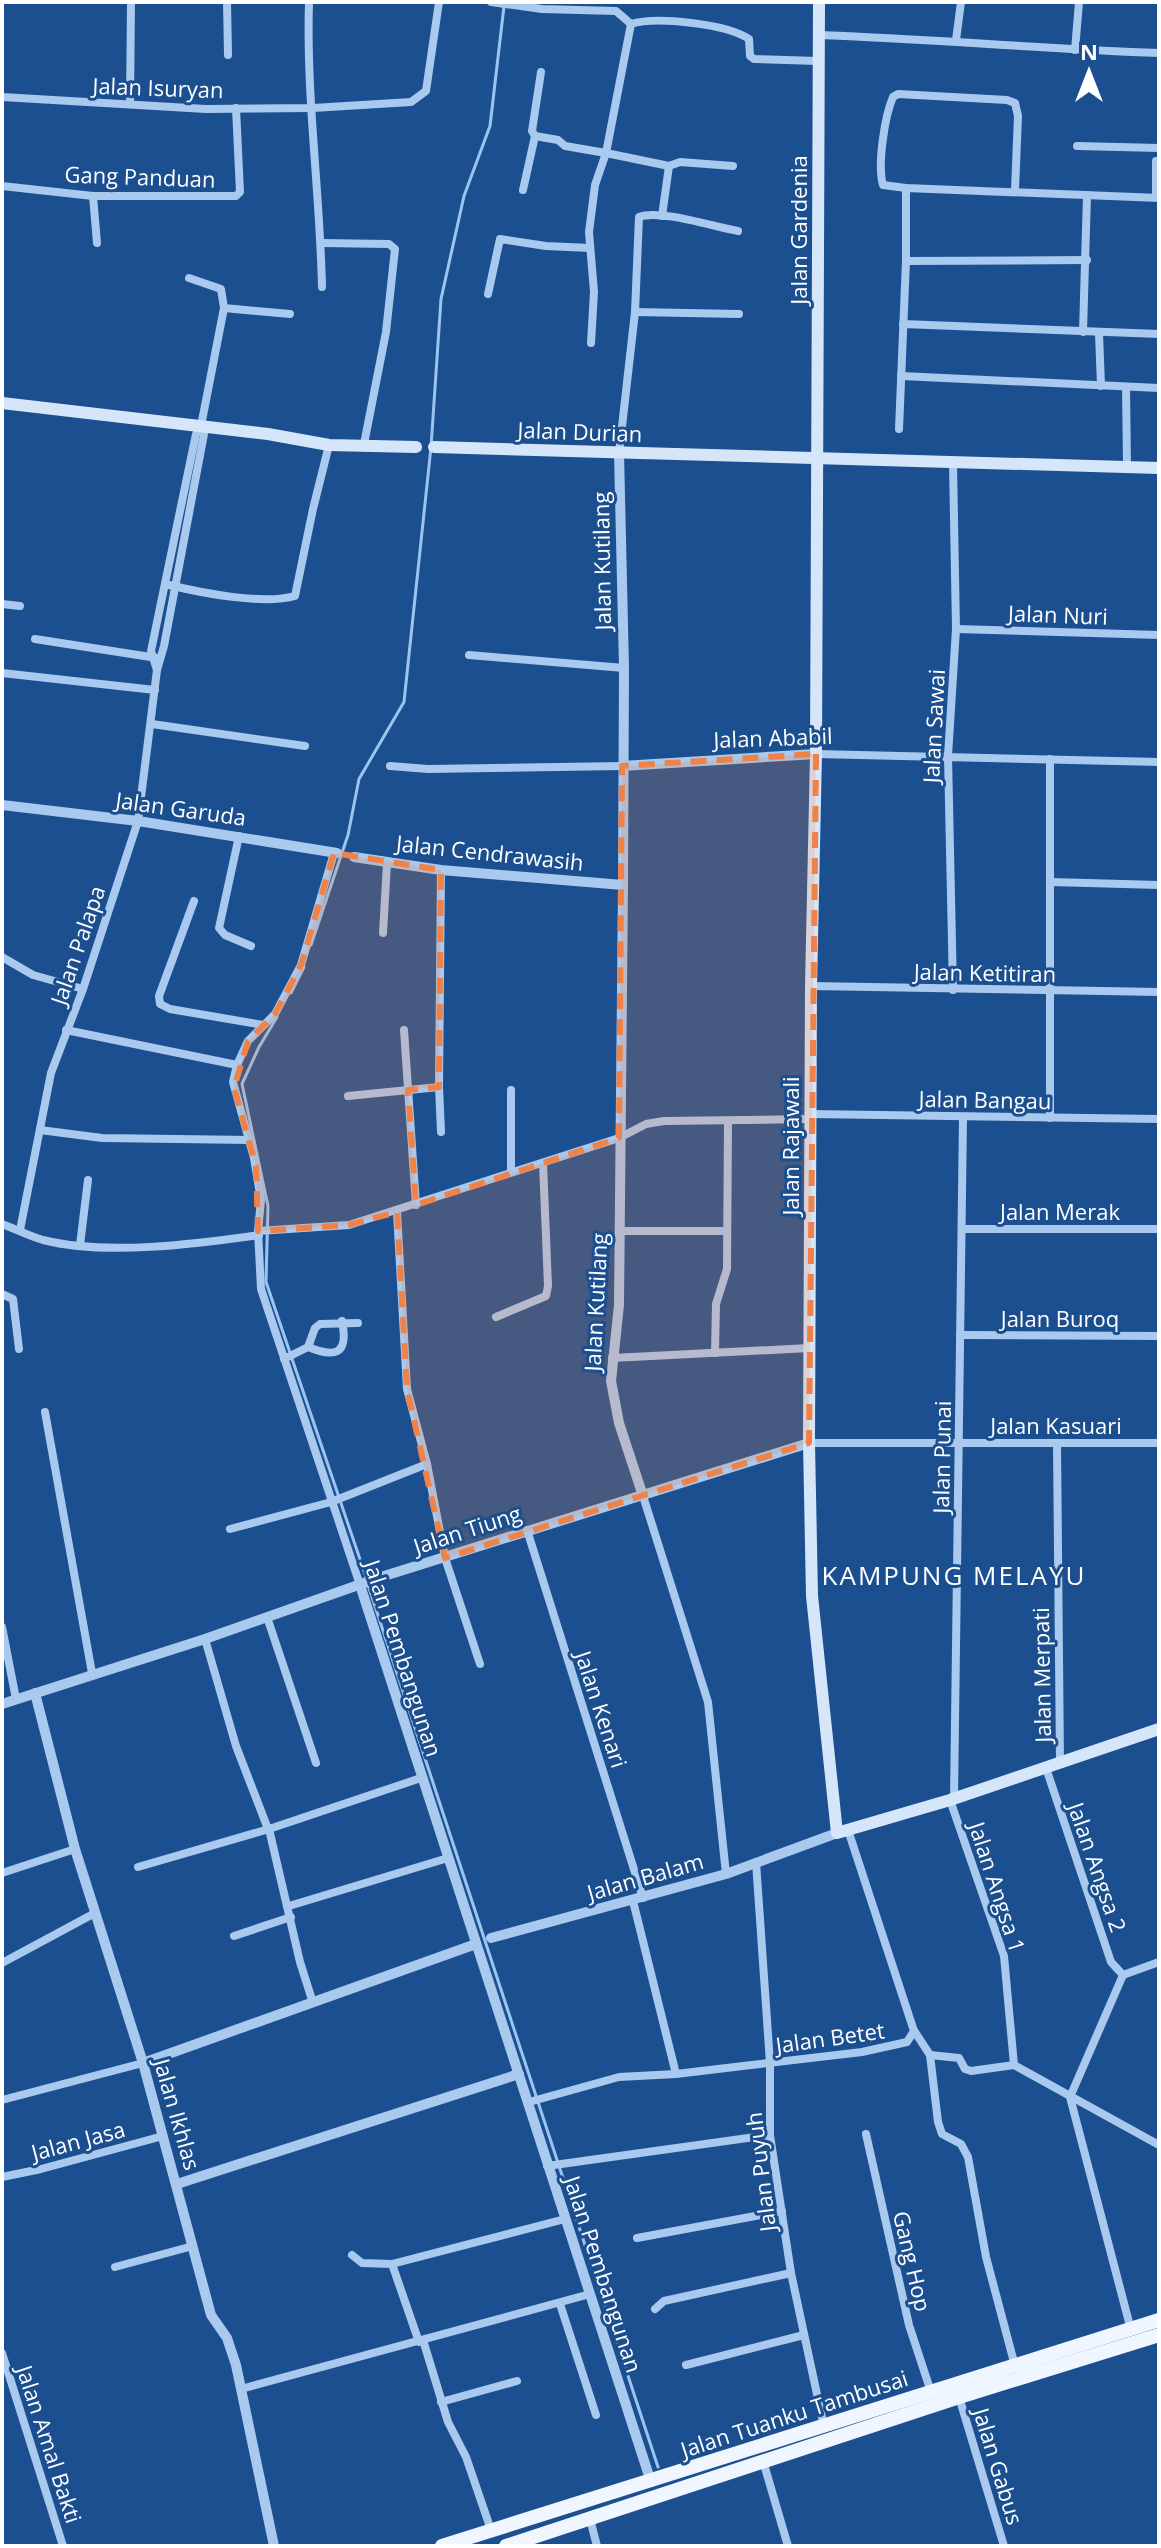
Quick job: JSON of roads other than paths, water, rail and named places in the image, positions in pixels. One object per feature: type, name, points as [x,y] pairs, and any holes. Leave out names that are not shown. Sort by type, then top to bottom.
[{"type":"main road","name":"Jalan Gardenia","points":[[818,458],[819,2]]},
{"type":"main road","name":"Jalan Durian","points":[[2,403],[201,426],[329,445],[416,447]]},
{"type":"main road","name":"Jalan Durian","points":[[434,447],[1159,468]]},
{"type":"main road","name":"Jalan Rajawali","points":[[818,458],[809,1443],[812,1596],[843,1831]]},
{"type":"main road","name":"Jalan Balam","points":[[843,1831],[952,1799],[1159,1729]]},
{"type":"main road","name":"Jalan Tuanku Tambusai","points":[[442,2546],[486,2537],[1159,2320]]},
{"type":"main road","name":"Jalan Tuanku Tambusai","points":[[506,2546],[959,2397],[1159,2335]]},
{"type":"street","points":[[130,104],[131,2]]},
{"type":"street","points":[[227,2],[228,55]]},
{"type":"street","points":[[309,2],[307,61],[313,108],[322,287]]},
{"type":"street","name":"Jalan Isuryan","points":[[2,97],[236,108],[313,108],[411,102],[426,91],[439,2]]},
{"type":"street","points":[[493,2],[616,11],[631,24],[657,20],[716,28],[749,39],[750,56],[754,59],[818,61]]},
{"type":"street","points":[[956,40],[961,2]]},
{"type":"street","points":[[1075,50],[1079,2]]},
{"type":"street","points":[[591,343],[594,292],[590,248],[595,185],[606,153],[631,24]]},
{"type":"street","points":[[818,35],[1159,53]]},
{"type":"street","points":[[523,190],[535,136],[532,131],[541,72]]},
{"type":"street","points":[[1015,190],[1018,116],[1015,103],[898,94],[891,100],[880,176],[883,185],[1158,198],[1156,161]]},
{"type":"street","name":"Gang Panduan","points":[[2,186],[93,196],[236,196],[240,192],[236,108]]},
{"type":"street","points":[[535,136],[558,140],[565,146],[669,166],[680,162],[733,166]]},
{"type":"street","points":[[1077,146],[1158,148]]},
{"type":"street","points":[[662,216],[669,166]]},
{"type":"street","points":[[899,429],[906,188]]},
{"type":"street","points":[[1083,332],[1087,195]]},
{"type":"street","points":[[93,196],[97,243]]},
{"type":"street","points":[[619,453],[635,312],[639,220],[646,215],[662,216],[738,231]]},
{"type":"street","points":[[488,294],[500,239],[590,248]]},
{"type":"street","points":[[321,243],[389,244],[395,249],[386,332],[364,444]]},
{"type":"street","points":[[906,261],[1087,260]]},
{"type":"street","points":[[189,278],[221,289],[224,308],[290,314]]},
{"type":"street","name":"Jalan Palapa","points":[[20,1230],[51,1073],[83,989],[138,821],[152,724],[156,658],[169,585],[204,434],[201,426],[224,308]]},
{"type":"street","points":[[635,312],[739,314]]},
{"type":"street","points":[[903,324],[1159,334]]},
{"type":"street","points":[[1099,333],[1101,386]]},
{"type":"street","points":[[901,376],[1159,388]]},
{"type":"street","points":[[1126,387],[1127,467]]},
{"type":"street","points":[[169,585],[255,599],[280,600],[295,596],[329,445]]},
{"type":"street","name":"Jalan Durian","points":[[416,447],[434,447]]},
{"type":"street","name":"Jalan Kutilang","points":[[619,453],[624,668],[623,885],[619,1305],[612,1358],[613,1397],[708,1702],[726,1874]]},
{"type":"street","name":"Jalan Sawai","points":[[953,463],[956,629],[948,756],[953,990]]},
{"type":"street","points":[[2,604],[20,606]]},
{"type":"street","name":"Jalan Nuri","points":[[956,629],[1159,635]]},
{"type":"street","points":[[35,639],[156,658]]},
{"type":"street","points":[[469,655],[624,668]]},
{"type":"street","points":[[2,673],[155,690]]},
{"type":"street","points":[[152,724],[305,746]]},
{"type":"street","name":"Jalan Ababil","points":[[390,766],[428,769],[622,766],[816,754],[1159,762]]},
{"type":"street","points":[[1050,759],[1050,1118]]},
{"type":"street","name":"Jalan Garuda","points":[[2,805],[138,821],[354,857]]},
{"type":"street","points":[[239,836],[219,928],[225,935],[251,946]]},
{"type":"street","points":[[66,1030],[237,1065],[248,1041],[272,1020],[301,965],[336,853]]},
{"type":"street","name":"Jalan Cendrawasih","points":[[354,857],[441,870],[623,885]]},
{"type":"street","points":[[383,933],[387,863]]},
{"type":"street","points":[[441,870],[441,1132]]},
{"type":"street","points":[[1051,882],[1159,885]]},
{"type":"street","points":[[194,901],[159,996],[160,1004],[170,1009],[263,1025]]},
{"type":"street","points":[[2,957],[33,975],[83,989]]},
{"type":"street","name":"Jalan Ketitiran","points":[[811,986],[1159,992]]},
{"type":"street","points":[[404,1030],[416,1205]]},
{"type":"street","name":"Jalan Pembangunan","points":[[237,1065],[234,1088],[250,1140],[261,1200],[261,1289],[362,1584],[421,1778],[651,2482]]},
{"type":"street","points":[[348,1096],[439,1087]]},
{"type":"street","points":[[511,1090],[511,1171]]},
{"type":"street","name":"Jalan Bangau","points":[[2,1224],[41,1239],[80,1245],[130,1246],[204,1243],[282,1229],[349,1225],[619,1138],[646,1124],[664,1121],[811,1116],[1159,1119]]},
{"type":"street","name":"Jalan Punai","points":[[952,1799],[963,1118]]},
{"type":"street","points":[[715,1353],[715,1309],[727,1274],[728,1121]]},
{"type":"street","points":[[40,1130],[102,1138],[250,1140]]},
{"type":"street","points":[[496,1317],[546,1296],[543,1163]]},
{"type":"street","points":[[80,1245],[88,1180]]},
{"type":"street","points":[[397,1212],[407,1389],[427,1464],[445,1558],[480,1664]]},
{"type":"street","name":"Jalan Merak","points":[[962,1229],[1159,1229]]},
{"type":"street","points":[[619,1231],[727,1231]]},
{"type":"street","points":[[2,1294],[13,1299],[19,1349]]},
{"type":"street","points":[[286,1358],[304,1350],[326,1354],[337,1351],[342,1344],[342,1321]]},
{"type":"street","points":[[304,1350],[320,1324],[342,1321],[358,1323]]},
{"type":"street","name":"Jalan Buroq","points":[[960,1335],[1159,1336]]},
{"type":"street","points":[[612,1358],[809,1348]]},
{"type":"street","points":[[45,1412],[92,1673]]},
{"type":"street","name":"Jalan Kasuari","points":[[809,1443],[1159,1443]]},
{"type":"street","name":"Jalan Tiung","points":[[2,1704],[205,1639],[381,1577],[809,1443]]},
{"type":"street","name":"Jalan Merpati","points":[[1057,1443],[1060,1763]]},
{"type":"street","points":[[230,1529],[334,1501],[427,1464]]},
{"type":"street","name":"Jalan Kenari","points":[[527,1530],[638,1900],[676,2074]]},
{"type":"street","points":[[267,1617],[316,1763]]},
{"type":"street","points":[[2,1627],[16,1699]]},
{"type":"street","points":[[205,1639],[236,1746],[269,1829],[300,1962],[313,2003]]},
{"type":"street","name":"Jalan Ikhlas","points":[[35,1693],[75,1849],[143,2063],[211,2315],[231,2347],[274,2546]]},
{"type":"street","name":"Jalan Angsa 2","points":[[1046,1768],[1111,1962],[1123,1975]]},
{"type":"street","points":[[138,1867],[269,1829],[421,1778]]},
{"type":"street","name":"Jalan Angsa 1","points":[[952,1799],[1004,1956],[1014,2065]]},
{"type":"street","name":"Jalan Balam","points":[[143,2063],[491,1938],[726,1874],[843,1831]]},
{"type":"street","name":"Jalan Betet","points":[[529,2102],[619,2077],[770,2063],[889,2048],[907,2042],[914,2031],[843,1831]]},
{"type":"street","points":[[2,1873],[75,1849]]},
{"type":"street","points":[[289,1906],[448,1858]]},
{"type":"street","name":"Jalan Puyuh","points":[[756,1862],[770,2063],[770,2135],[791,2273],[824,2427]]},
{"type":"street","points":[[2,1963],[95,1913]]},
{"type":"street","points":[[234,1936],[291,1917]]},
{"type":"street","points":[[1131,2330],[1070,2097],[1123,1975],[1159,1962]]},
{"type":"street","points":[[914,2031],[930,2055],[936,2112],[942,2134],[961,2144],[968,2157],[986,2257],[1015,2367]]},
{"type":"street","points":[[930,2055],[959,2058],[965,2069],[971,2071],[1014,2065],[1159,2145]]},
{"type":"street","points":[[2,2100],[143,2063]]},
{"type":"street","points":[[177,2184],[519,2074]]},
{"type":"street","name":"Gang Hop","points":[[866,2134],[909,2325],[931,2393]]},
{"type":"street","points":[[548,2166],[770,2135]]},
{"type":"street","name":"Jalan Jasa","points":[[2,2177],[163,2136]]},
{"type":"street","points":[[637,2238],[782,2211]]},
{"type":"street","points":[[352,2255],[362,2263],[392,2264],[565,2219]]},
{"type":"street","points":[[115,2267],[193,2246]]},
{"type":"street","points":[[392,2264],[448,2422],[466,2457],[486,2537]]},
{"type":"street","points":[[655,2309],[664,2301],[791,2273]]},
{"type":"street","points":[[241,2389],[590,2294]]},
{"type":"street","points":[[560,2304],[596,2415]]},
{"type":"street","points":[[686,2365],[804,2335]]},
{"type":"street","name":"Jalan Amal Bakti","points":[[2,2353],[63,2546]]},
{"type":"street","points":[[441,2402],[517,2381]]},
{"type":"street","name":"Jalan Gabus","points":[[959,2397],[1004,2546]]},
{"type":"street","points":[[763,2461],[788,2546]]},
{"type":"street","points":[[590,2519],[597,2546]]},
{"type":"waterway","points":[[311,945],[348,835],[359,779],[404,702],[431,447],[441,299],[464,196],[490,126],[504,6]]},
{"type":"waterway","points":[[291,993],[304,967]]},
{"type":"waterway","points":[[277,1017],[242,1084],[268,1206],[266,1282],[366,1577]]},
{"type":"waterway","points":[[368,1585],[658,2467]]},
{"type":"district","name":"KAMPUNG MELAYU","points":[[954,1575]]}]
